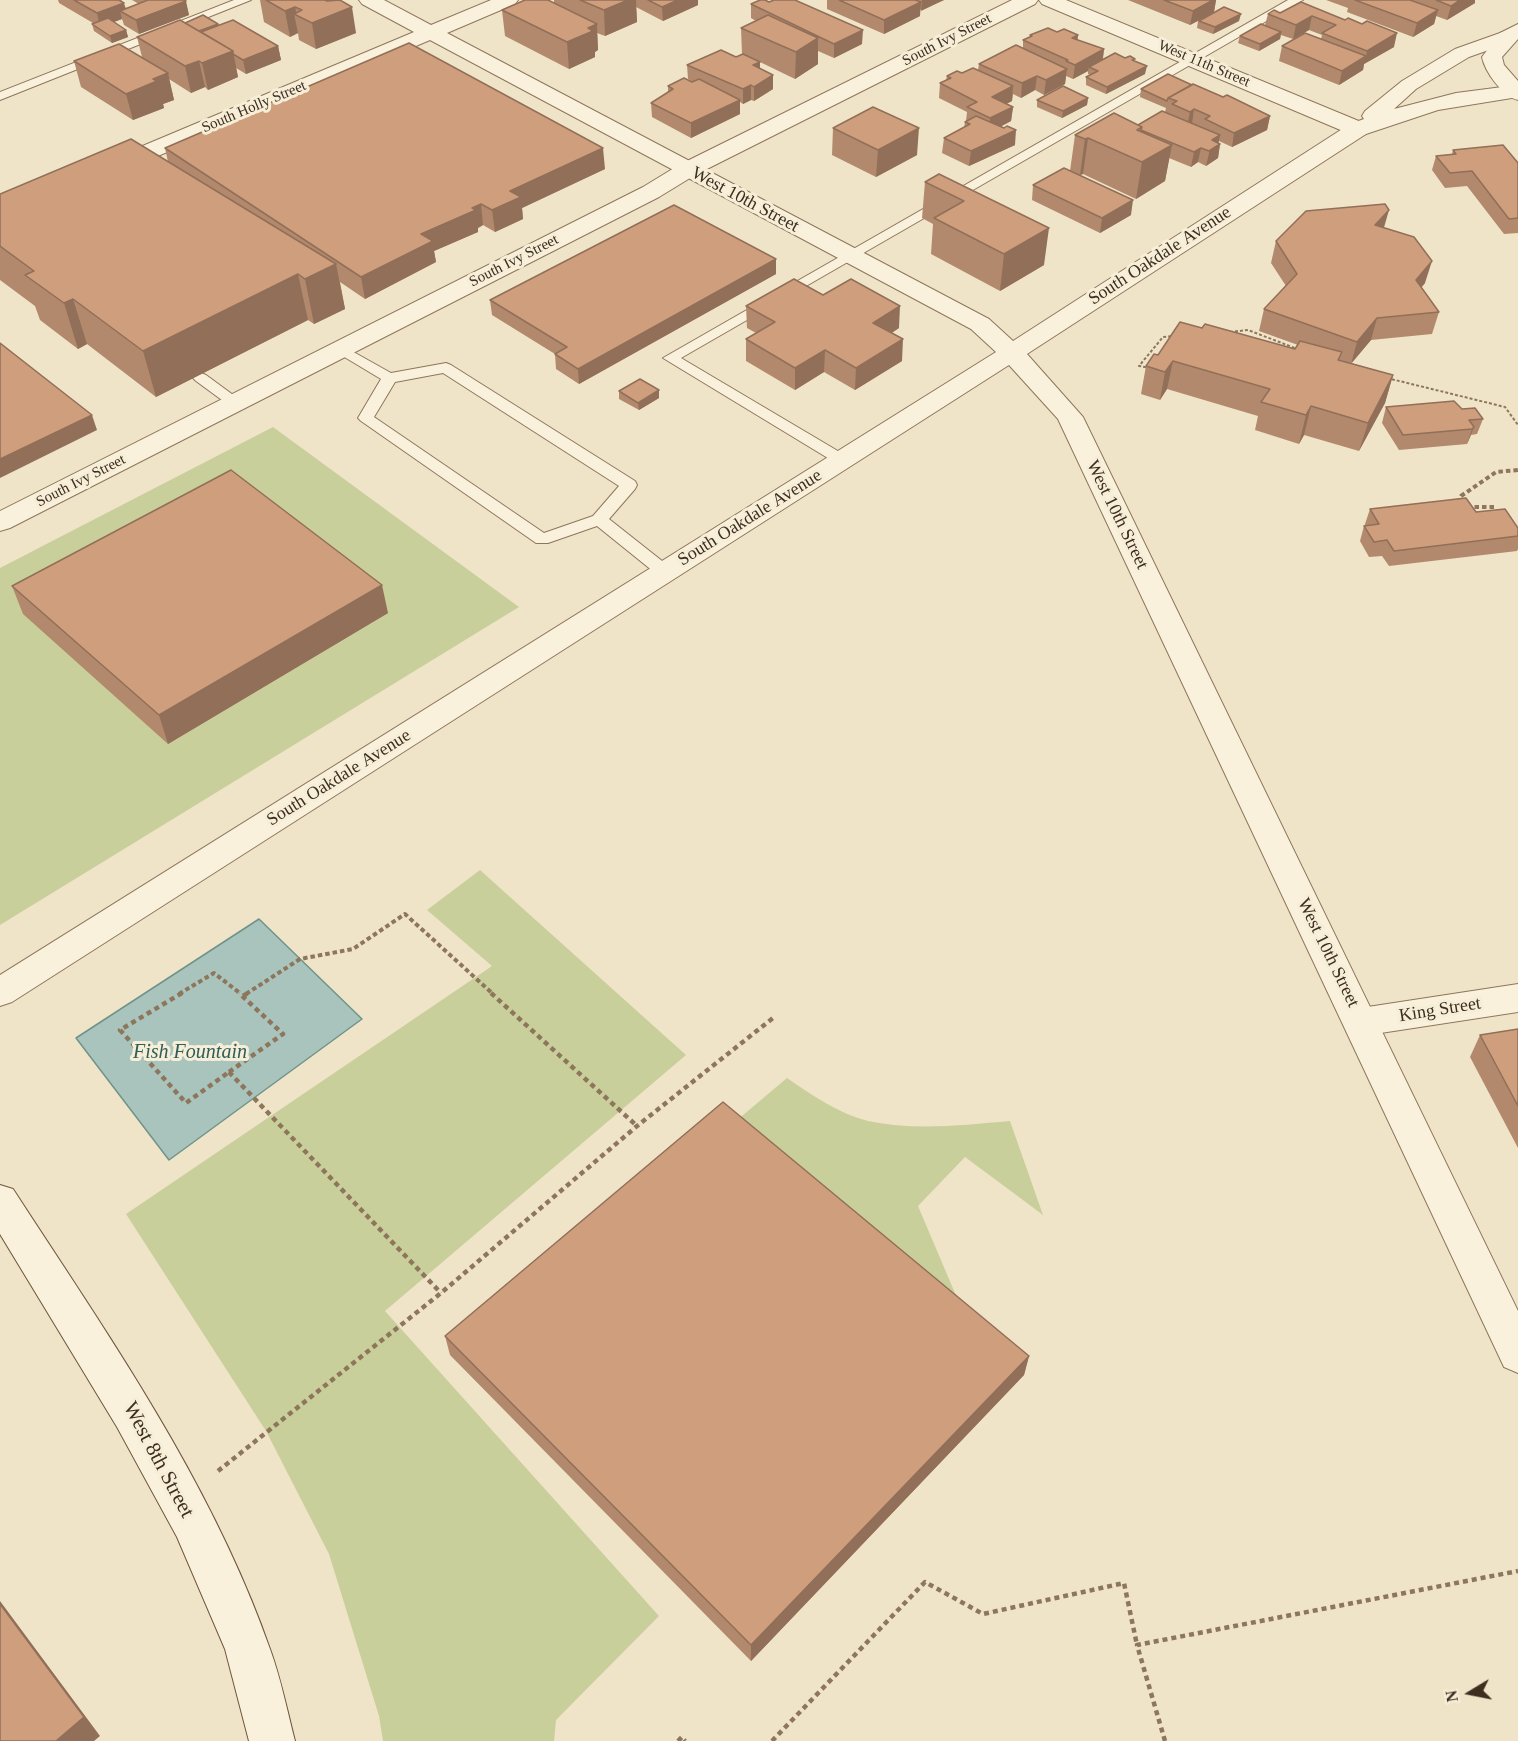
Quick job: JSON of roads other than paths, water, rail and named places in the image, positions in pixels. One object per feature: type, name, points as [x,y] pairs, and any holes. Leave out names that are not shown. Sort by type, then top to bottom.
[{"type":"street","name":"West 10th Street","points":[[369,0],[980,324],[1012,352],[1070,417],[1518,1354]]},
{"type":"street","name":"South Holly Street","points":[[88,177],[508,0]]},
{"type":"street","name":"South Ivy Street","points":[[0,522],[651,192],[687,170],[1028,0]]},
{"type":"street","name":"West 11th Street","points":[[1049,0],[1358,129]]},
{"type":"street","points":[[1513,33],[1492,57],[1494,66],[1517,92]]},
{"type":"street","points":[[1358,129],[1409,85],[1462,53],[1513,33]]},
{"type":"street","name":"South Oakdale Avenue","points":[[0,992],[1012,352],[1358,129],[1394,115],[1436,103],[1517,92]]},
{"type":"street","name":"King Street","points":[[1361,1022],[1518,998]]},
{"type":"street","name":"West 8th Street","points":[[0,1201],[127,1401],[182,1500],[244,1638],[272,1741]]},
{"type":"lane","points":[[0,96],[245,0]]},
{"type":"lane","points":[[842,460],[670,358],[848,254],[1297,0]]},
{"type":"lane","points":[[341,349],[389,378],[446,368],[628,485],[599,520],[542,539],[366,418],[389,378]]},
{"type":"lane","points":[[201,378],[236,403]]},
{"type":"lane","points":[[599,520],[665,572]]},
{"type":"water","name":"Fish Fountain","points":[[259,919],[362,1019],[169,1160],[76,1038]]}]
